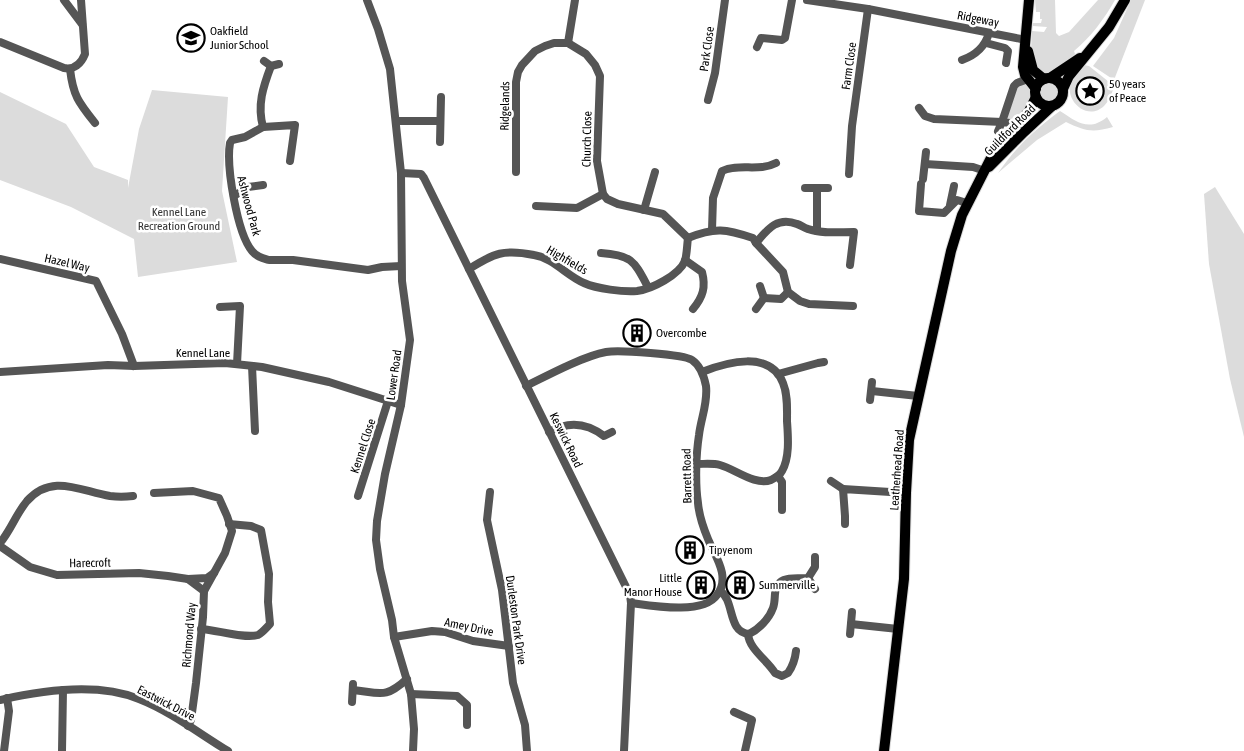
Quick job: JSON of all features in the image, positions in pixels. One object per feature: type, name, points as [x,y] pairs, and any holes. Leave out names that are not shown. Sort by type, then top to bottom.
[{"type":"main road","name":"Guildford Road","points":[[985,172],[995,150],[1029,111],[1036,93],[1023,66],[1029,0]]},
{"type":"main road","points":[[1085,55],[1047,79],[1036,93],[1042,104],[1052,106],[1061,100],[1063,89],[1069,76],[1109,27],[1125,0]]},
{"type":"main road","name":"Guildford Road","points":[[1026,40],[1030,64],[1036,74],[1047,79]]},
{"type":"main road","points":[[1047,79],[1058,81],[1063,89]]},
{"type":"main road","name":"Guildford Road","points":[[985,172],[1052,106]]},
{"type":"main road","name":"Leatherhead Road","points":[[884,751],[906,550],[906,493],[909,440],[951,251],[967,203],[985,172]]},
{"type":"street","points":[[64,0],[82,24]]},
{"type":"street","points":[[0,42],[70,70],[78,66],[85,54],[82,0]]},
{"type":"street","name":"Lower Road","points":[[367,0],[390,68],[400,173],[403,295],[410,340],[401,406],[385,474],[376,528],[377,557],[392,620],[394,637],[411,694],[414,728],[413,751]]},
{"type":"street","points":[[568,43],[576,0]]},
{"type":"street","name":"Park Close","points":[[708,100],[715,73],[725,0]]},
{"type":"street","points":[[757,47],[761,38],[782,40],[785,38],[792,0]]},
{"type":"street","name":"Ridgeway","points":[[807,0],[834,2],[1026,40]]},
{"type":"street","name":"Farm Close","points":[[849,174],[852,126],[868,9]]},
{"type":"street","points":[[962,60],[976,54],[986,43],[989,33]]},
{"type":"street","name":"Ridgelands","points":[[516,172],[516,82],[518,72],[528,57],[540,49],[554,43],[568,43]]},
{"type":"street","name":"Church Close","points":[[568,43],[592,60],[600,76],[597,161],[603,194]]},
{"type":"street","points":[[986,43],[1003,46],[1007,49],[1006,63]]},
{"type":"street","points":[[263,127],[260,101],[271,64]]},
{"type":"street","points":[[70,70],[72,88],[80,104],[96,123]]},
{"type":"street","name":"Guildford Road","points":[[998,131],[1014,86],[1028,79]]},
{"type":"street","points":[[440,142],[441,97]]},
{"type":"street","points":[[919,108],[925,116],[934,119],[1002,122]]},
{"type":"street","points":[[396,121],[440,122]]},
{"type":"street","name":"Guildford Road","points":[[1002,122],[1018,124]]},
{"type":"street","name":"Ashwood Park","points":[[290,161],[296,125],[263,127],[245,137],[232,140],[230,143],[229,166],[234,196],[246,243],[253,252],[260,258],[360,269],[401,266]]},
{"type":"street","points":[[926,152],[919,210],[944,213],[957,200],[967,203]]},
{"type":"street","points":[[712,230],[713,198],[722,171],[729,168],[767,168],[776,163]]},
{"type":"street","points":[[925,164],[973,168],[985,172]]},
{"type":"street","points":[[644,210],[655,172]]},
{"type":"street","name":"Keswick Road","points":[[400,173],[423,176],[630,596],[624,751]]},
{"type":"street","points":[[234,196],[248,187],[264,186]]},
{"type":"street","points":[[950,207],[954,186]]},
{"type":"street","points":[[805,188],[828,188]]},
{"type":"street","points":[[816,231],[817,188]]},
{"type":"street","points":[[536,206],[577,208],[603,194],[607,199],[618,204],[667,216],[688,238]]},
{"type":"street","points":[[756,243],[773,224],[780,221],[795,223],[816,231],[854,232],[850,265]]},
{"type":"street","points":[[688,238],[712,230],[730,230],[754,238],[756,243],[783,272],[788,292],[800,301],[809,304],[853,306]]},
{"type":"street","points":[[688,238],[685,260],[702,272],[705,283],[700,300],[694,309]]},
{"type":"street","points":[[602,252],[624,256],[631,261],[638,267],[648,287]]},
{"type":"street","name":"Highfields","points":[[469,269],[489,256],[501,253],[536,255],[585,284],[610,290],[638,291],[674,275],[685,260]]},
{"type":"street","name":"Hazel Way","points":[[0,259],[96,281],[122,334],[134,366]]},
{"type":"street","points":[[760,286],[764,298]]},
{"type":"street","points":[[764,298],[781,299],[788,292]]},
{"type":"street","points":[[237,364],[241,297]]},
{"type":"street","points":[[756,309],[764,298]]},
{"type":"street","points":[[220,307],[240,306]]},
{"type":"street","points":[[526,386],[586,359],[608,352],[658,358],[688,358],[696,363],[702,372],[725,364],[744,361],[765,364],[778,374],[785,390],[788,440],[784,467],[778,476],[770,480],[760,481],[719,465],[698,464]]},
{"type":"street","points":[[778,374],[818,362],[824,362]]},
{"type":"street","name":"Kennel Lane","points":[[0,372],[108,365],[237,364],[329,382],[401,406]]},
{"type":"street","points":[[252,366],[255,431]]},
{"type":"street","name":"Barrett Road","points":[[702,372],[706,387],[706,402],[699,434],[698,502],[704,528],[721,569],[723,579],[720,591]]},
{"type":"street","points":[[870,400],[872,387],[918,396]]},
{"type":"street","name":"Kennel Close","points":[[358,496],[388,401]]},
{"type":"street","points":[[549,432],[562,425],[580,425],[609,436]]},
{"type":"street","points":[[778,476],[782,482],[785,499],[782,510]]},
{"type":"street","points":[[831,481],[842,489],[906,493]]},
{"type":"street","points":[[0,545],[21,509],[42,488],[66,486],[110,496],[133,496]]},
{"type":"street","points":[[842,489],[846,516],[844,524]]},
{"type":"street","name":"Richmond Way","points":[[154,493],[194,491],[219,498],[232,531],[225,553],[204,591],[196,684],[191,720],[188,726]]},
{"type":"street","name":"Durleston Park Drive","points":[[490,492],[487,520],[502,590],[513,682],[525,725],[527,751]]},
{"type":"street","points":[[201,629],[217,630],[242,636],[259,634],[270,624],[268,602],[269,574],[261,530],[252,526],[229,524]]},
{"type":"street","name":"Harecroft","points":[[0,545],[30,567],[57,575],[139,573],[188,579],[207,578],[215,573]]},
{"type":"street","points":[[808,578],[815,568],[817,560]]},
{"type":"street","points":[[631,604],[696,607],[708,604],[720,591],[726,597],[737,626],[742,633],[748,634],[759,627],[772,611],[778,584],[784,580],[808,578]]},
{"type":"street","points":[[808,578],[815,589]]},
{"type":"street","name":"Harecroft","points":[[188,579],[204,591]]},
{"type":"street","points":[[850,634],[852,612]]},
{"type":"street","points":[[851,624],[898,629]]},
{"type":"street","name":"Amey Drive","points":[[394,637],[432,631],[445,632],[473,641],[509,646]]},
{"type":"street","points":[[748,634],[749,640],[756,650],[778,675],[788,674],[795,661],[796,651]]},
{"type":"street","points":[[352,702],[353,687],[387,693],[397,688],[407,679]]},
{"type":"street","name":"Eastwick Drive","points":[[4,699],[63,690],[96,689],[138,698],[228,751]]},
{"type":"street","points":[[62,751],[63,690]]},
{"type":"street","points":[[411,694],[457,696],[467,705],[467,725]]},
{"type":"street","points":[[4,699],[9,711],[4,751]]},
{"type":"street","points":[[734,712],[752,720],[745,751]]},
{"type":"green space","points":[[1035,0],[1055,0],[1056,33],[1059,36],[1069,32],[1098,0],[1115,0],[1097,27],[1074,51],[1075,54],[1050,74],[1045,74],[1039,71],[1031,50],[1032,31],[1044,32],[1047,27],[1033,26],[1033,23],[1041,23],[1042,19],[1040,19],[1040,12],[1036,12]]},
{"type":"green space","points":[[1131,0],[1145,0],[1114,80],[1093,66],[1114,38]]},
{"type":"green space","points":[[1084,65],[1089,66],[1114,86],[1108,101],[1100,109],[1092,112],[1083,110],[1071,96],[1070,87],[1073,77]]},
{"type":"green space","points":[[1025,82],[1033,91],[1030,104],[1017,120],[1009,121],[1007,118],[1017,87]]},
{"type":"green space","points":[[1045,83],[1053,83],[1058,88],[1056,99],[1045,101],[1040,96],[1040,88]]},
{"type":"green space","name":"Kennel Lane Recreation Ground","points":[[152,90],[228,97],[222,191],[237,262],[138,277],[134,239],[71,207],[0,180],[0,92],[66,124],[94,167],[128,180],[128,188],[139,129]]},
{"type":"green space","points":[[1060,111],[1078,122],[1089,125],[1107,117],[1113,127],[1089,130],[1066,122],[1037,140],[998,173],[1026,139]]},
{"type":"green space","points":[[1215,187],[1244,234],[1244,437],[1230,379],[1209,264],[1204,194]]},
{"type":"place","name":"Oakfield Junior School","points":[[191,38]]},
{"type":"place","name":"50 years of Peace","points":[[1090,91]]},
{"type":"place","name":"Overcombe","points":[[637,333]]},
{"type":"place","name":"Tipyenom","points":[[690,550]]},
{"type":"place","name":"Little Manor House","points":[[701,585]]},
{"type":"place","name":"Summerville","points":[[740,585]]}]
